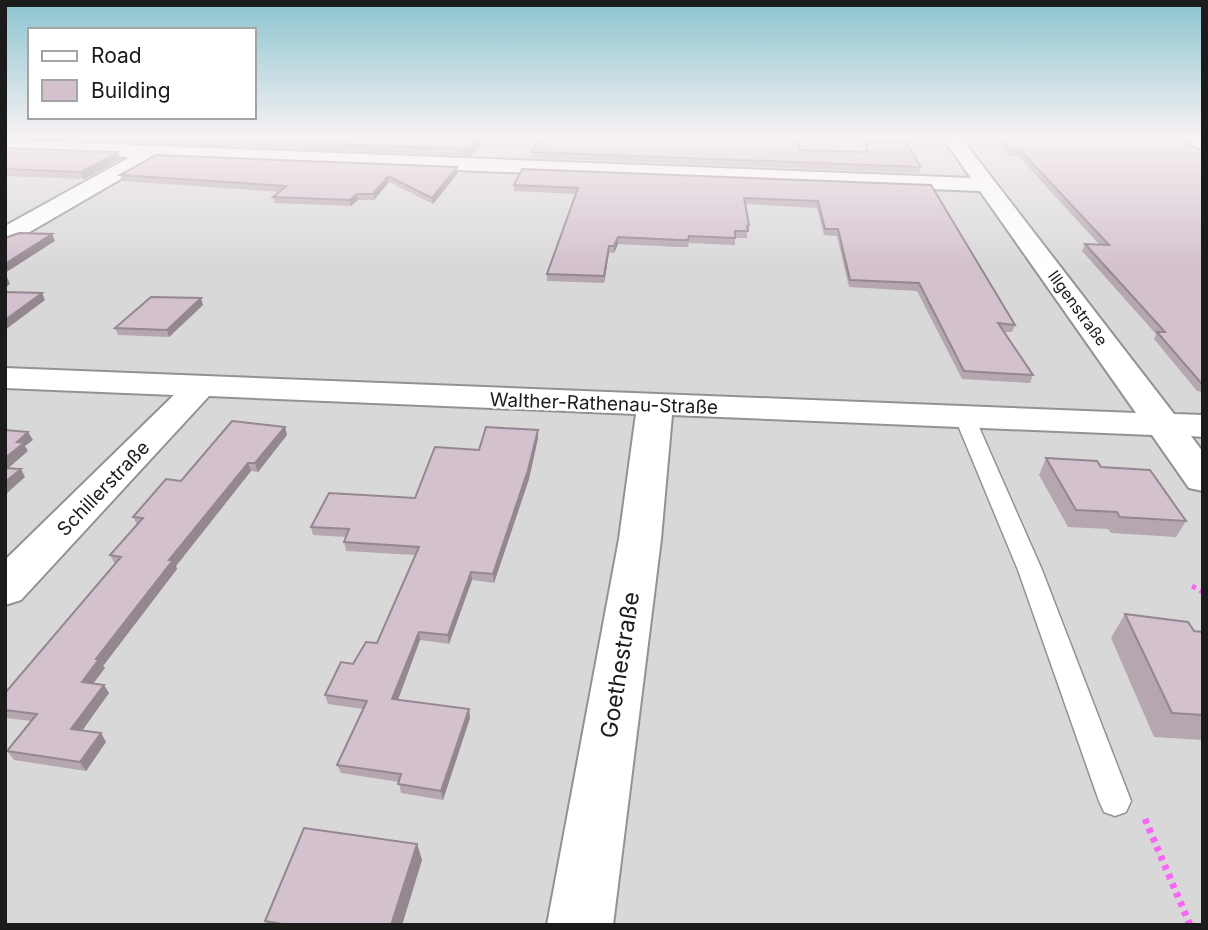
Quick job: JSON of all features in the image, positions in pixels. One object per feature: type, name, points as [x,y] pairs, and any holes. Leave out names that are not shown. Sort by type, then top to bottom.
[{"type":"street","points":[[5,236],[101,181]]},
{"type":"street","points":[[896,181],[987,185]]},
{"type":"street","name":"Illgenstraße","points":[[984,181],[1203,479]]},
{"type":"street","name":"Walther-Rathenau-Straße","points":[[5,378],[1203,426]]},
{"type":"street","name":"Schillerstraße","points":[[5,588],[176,414],[199,387]]},
{"type":"street","name":"Goethestraße","points":[[580,925],[640,539],[655,405]]},
{"type":"lane","points":[[965,418],[1030,570],[1115,802]]},
{"type":"path","points":[[1192,586],[1203,592]]},
{"type":"path","points":[[1144,816],[1190,925]]},
{"type":"shaded area","points":[[5,181],[1203,181],[1203,925],[5,925]]},
{"type":"building","points":[[217,181],[384,181],[373,194],[357,194],[350,200],[273,197],[286,186]]},
{"type":"building","points":[[399,181],[445,181],[432,198]]},
{"type":"building","points":[[516,181],[839,181],[931,185],[1015,325],[998,323],[1033,375],[964,371],[919,283],[850,280],[838,229],[825,229],[818,201],[744,198],[748,231],[735,231],[735,238],[689,236],[688,240],[679,240],[618,237],[614,246],[609,246],[604,276],[547,274],[578,188],[514,185]]},
{"type":"building","points":[[1049,181],[1203,181],[1203,383],[1157,332],[1165,332],[1085,244],[1109,245]]},
{"type":"building","points":[[19,233],[52,234],[5,264],[5,238]]},
{"type":"building","points":[[5,292],[42,293],[5,320]]},
{"type":"building","points":[[151,297],[201,298],[167,330],[115,328]]},
{"type":"building","points":[[232,421],[285,427],[255,463],[248,463],[169,560],[173,560],[96,659],[99,659],[82,682],[104,685],[71,729],[101,733],[80,762],[7,751],[37,714],[5,710],[5,693],[121,557],[110,555],[143,518],[133,517],[166,479],[181,481]]},
{"type":"building","points":[[486,427],[538,430],[528,470],[493,574],[471,572],[448,635],[419,632],[392,699],[469,709],[441,791],[398,784],[401,774],[337,765],[367,701],[325,695],[341,662],[353,664],[366,642],[377,643],[419,547],[344,542],[349,529],[311,527],[329,493],[415,498],[435,447],[479,450]]},
{"type":"building","points":[[5,430],[28,432],[17,442],[24,443],[5,458]]},
{"type":"building","points":[[1046,458],[1097,461],[1101,467],[1150,470],[1186,521],[1120,517],[1117,512],[1076,510]]},
{"type":"building","points":[[5,468],[21,469],[5,482]]},
{"type":"building","points":[[1125,614],[1188,622],[1194,631],[1203,632],[1203,715],[1172,713]]},
{"type":"building","points":[[304,828],[417,844],[391,925],[288,925],[265,921]]}]
